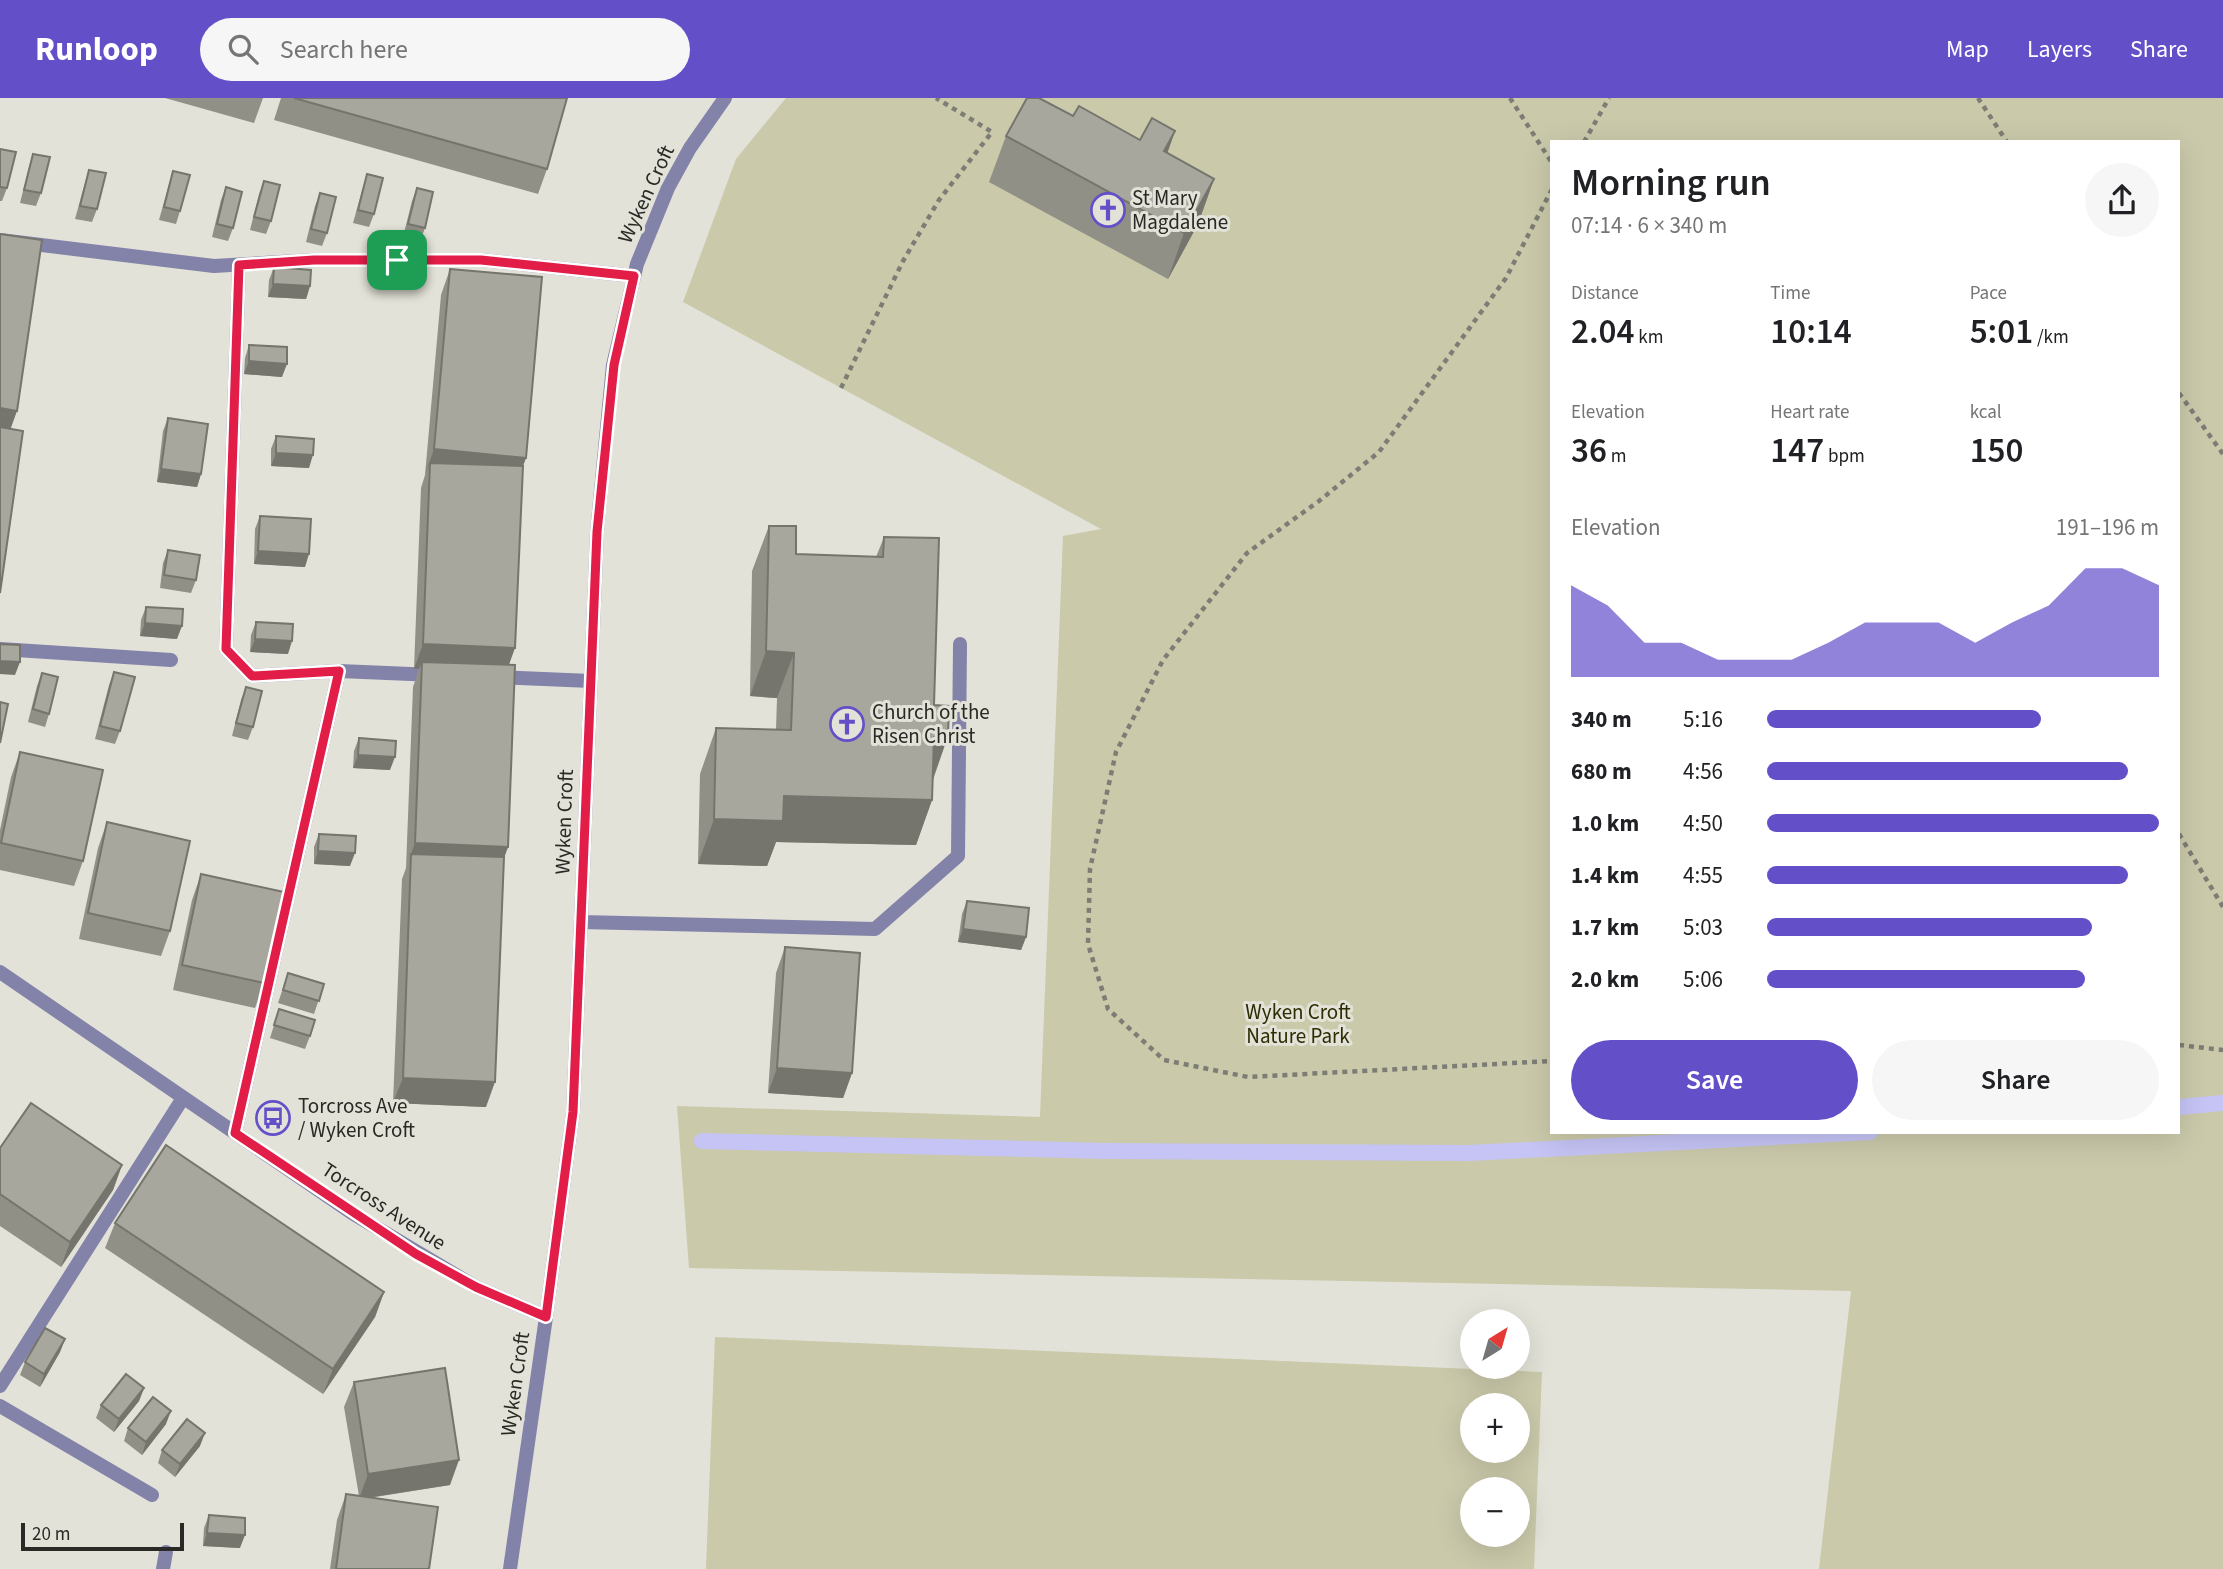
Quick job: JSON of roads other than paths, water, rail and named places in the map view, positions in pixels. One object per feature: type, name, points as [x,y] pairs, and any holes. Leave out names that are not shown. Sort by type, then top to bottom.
[{"type":"street","name":"Wyken Croft","points":[[510,1569],[573,1112],[597,532],[614,365],[634,276],[668,188],[725,98]]},
{"type":"street","points":[[0,240],[214,266],[314,260],[481,260],[634,276]]},
{"type":"street","points":[[239,265],[226,649],[252,676],[339,671],[448,675]]},
{"type":"street","points":[[581,922],[875,929],[958,856],[960,644]]},
{"type":"street","points":[[0,649],[171,660]]},
{"type":"street","points":[[235,1133],[339,671]]},
{"type":"street","points":[[488,677],[591,681]]},
{"type":"street","name":"Torcross Avenue","points":[[0,972],[416,1254],[476,1287],[546,1317]]},
{"type":"street","points":[[0,1386],[183,1098]]},
{"type":"street","points":[[0,1406],[152,1495]]},
{"type":"street","points":[[163,1569],[166,1552]]},
{"type":"waterway","points":[[2180,1107],[2223,1103]]},
{"type":"waterway","points":[[702,1141],[1106,1151],[1470,1153],[1832,1134]]},
{"type":"place","name":"St Mary Magdalene","points":[[1108,210]]},
{"type":"place","name":"Church of the Risen Christ","points":[[847,724]]},
{"type":"place","name":"Torcross Ave / Wyken Croft","points":[[273,1118]]},
{"type":"park label","name":"Wyken Croft Nature Park","points":[[1298,1024]]}]
